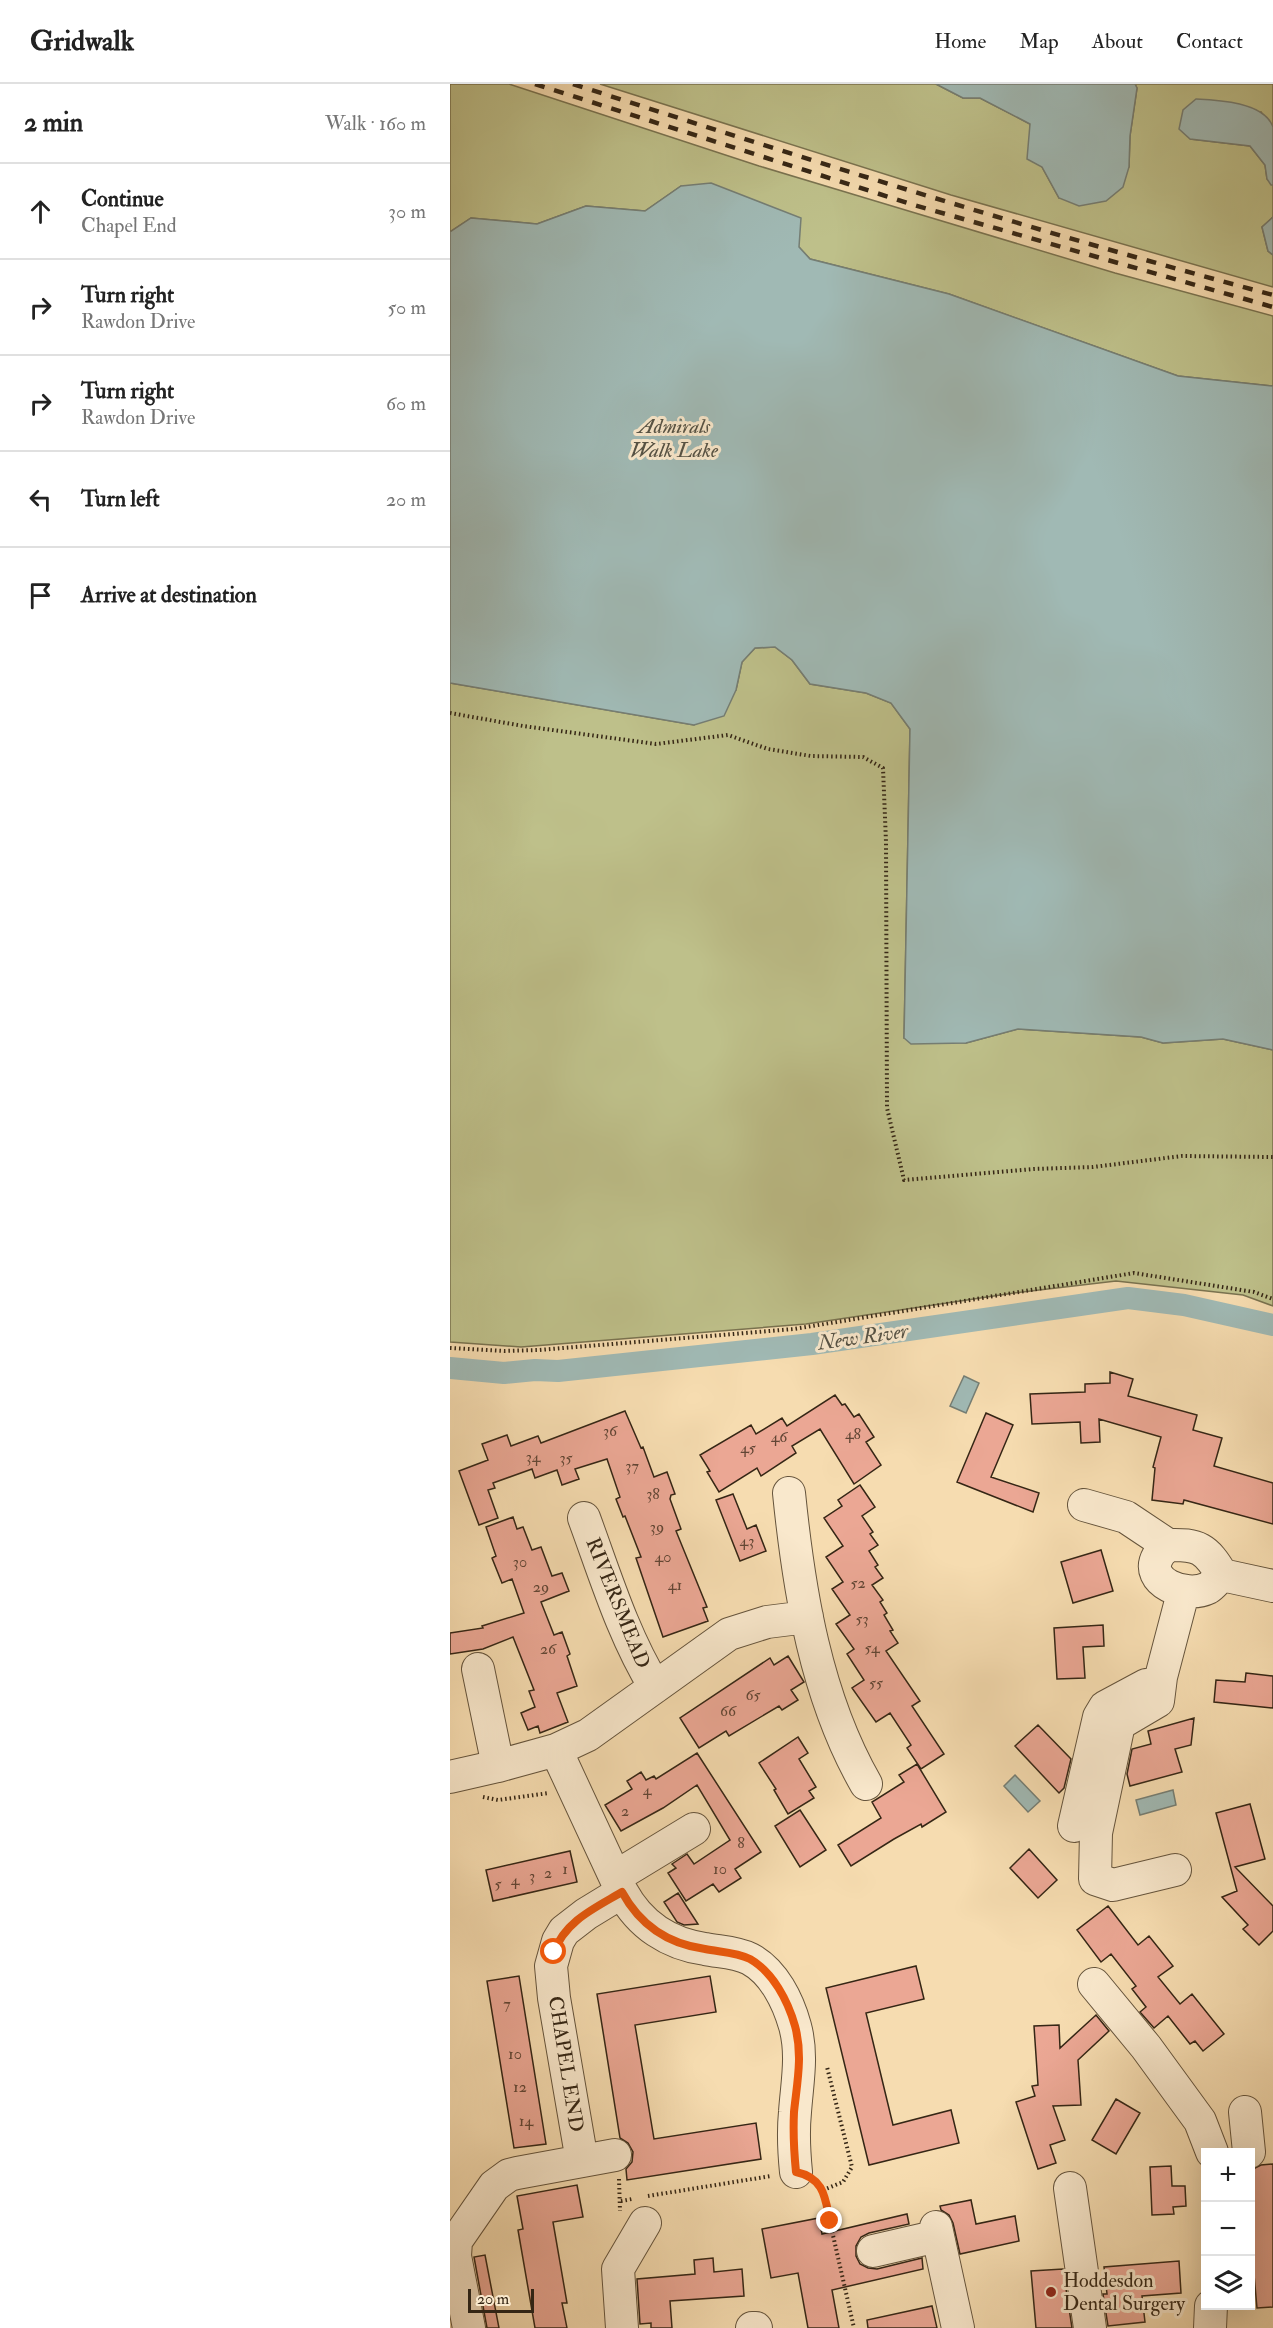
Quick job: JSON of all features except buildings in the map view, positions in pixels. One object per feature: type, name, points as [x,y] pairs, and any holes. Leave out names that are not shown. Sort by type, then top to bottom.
[{"type":"street","points":[[789,1492],[807,1617],[822,1676],[836,1720],[866,1784]]},
{"type":"street","points":[[1084,1505],[1126,1517],[1168,1545],[1197,1546],[1211,1557],[1222,1575],[1273,1586]]},
{"type":"street","name":"RIVERSMEAD","points":[[584,1518],[622,1621],[655,1687]]},
{"type":"street","points":[[1168,1545],[1157,1557],[1156,1572],[1166,1586],[1183,1593],[1200,1591],[1210,1587],[1222,1575]]},
{"type":"street","points":[[1175,1870],[1113,1885],[1095,1879],[1096,1833],[1119,1724],[1158,1701],[1161,1677],[1183,1593]]},
{"type":"street","name":"RIVERSMEAD","points":[[450,1777],[555,1750],[588,1735],[729,1634],[767,1622],[807,1617]]},
{"type":"street","points":[[478,1669],[498,1766]]},
{"type":"street","points":[[1074,1826],[1099,1717],[1105,1707],[1161,1677]]},
{"type":"street","points":[[555,1750],[618,1885],[636,1915],[658,1933],[692,1947],[730,1953],[750,1959],[781,1991],[795,2026],[799,2044],[799,2077],[794,2126],[796,2172]]},
{"type":"street","name":"CHAPEL END","points":[[582,2161],[554,1998],[551,1966],[558,1941],[564,1931],[592,1910],[618,1885],[694,1829]]},
{"type":"street","points":[[1094,1984],[1146,2047],[1200,2121],[1210,2148]]},
{"type":"street","points":[[1245,2112],[1249,2148]]},
{"type":"street","points":[[1255,2154],[1273,2156]]},
{"type":"street","points":[[469,2328],[455,2256],[456,2241],[494,2186],[509,2175],[615,2155]]},
{"type":"street","points":[[1070,2188],[1090,2328]]},
{"type":"street","points":[[622,2328],[618,2269],[641,2206]]},
{"type":"street","points":[[873,2251],[937,2232],[958,2328]]},
{"type":"street","points":[[1210,2328],[1211,2310]]},
{"type":"path","points":[[450,713],[524,726],[656,744],[728,735],[768,749],[811,756],[863,757],[883,768],[886,842],[887,1108],[904,1180],[1034,1169],[1093,1167],[1182,1156],[1273,1157]]},
{"type":"path","points":[[450,1348],[539,1350],[794,1329],[1134,1273],[1254,1292],[1273,1299]]},
{"type":"path","points":[[450,1777],[484,1798],[498,1800],[574,1789]]},
{"type":"path","points":[[621,2201],[641,2206],[796,2172],[812,2177],[823,2190],[854,2328]]},
{"type":"green space","points":[[450,84],[509,84],[759,166],[1115,273],[1273,316],[1273,386],[1178,376],[949,294],[810,259],[799,247],[681,186],[645,211],[586,206],[537,224],[471,218],[450,232]]},
{"type":"green space","points":[[600,84],[936,84],[963,98],[980,98],[1030,124],[1042,167],[1059,198],[1129,167],[1130,136],[1137,88],[1135,84],[1273,84],[1273,128],[1261,112],[1190,139],[1250,146],[1265,165],[1267,179],[1273,185],[1273,217],[1262,227],[1268,251],[1273,255],[1273,287],[951,195]]},
{"type":"green space","points":[[775,647],[792,660],[810,684],[866,693],[891,703],[910,729],[904,1038],[966,1043],[1018,1029],[1141,1037],[1163,1043],[1223,1039],[1273,1050],[1273,1306],[1243,1295],[1116,1281],[1014,1293],[806,1324],[521,1347],[450,1342],[450,683],[694,725],[736,690],[742,662],[755,648]]},
{"type":"water","points":[[936,84],[1135,84],[1137,88],[1130,136],[1129,167],[1123,187],[1106,201],[1079,206],[1059,198],[1042,167],[1027,159],[1030,124],[980,98],[963,98]]},
{"type":"water","points":[[1196,99],[1216,100],[1250,107],[1268,119],[1273,127],[1273,185],[1267,179],[1265,165],[1250,146],[1190,139],[1179,129],[1183,110]]},
{"type":"water","name":"Admirals Walk Lake","points":[[711,183],[801,218],[799,247],[810,259],[949,294],[1178,376],[1273,386],[1273,1050],[1223,1039],[1163,1043],[1141,1037],[1018,1029],[966,1043],[911,1044],[904,1038],[910,729],[891,703],[866,693],[810,684],[792,660],[775,647],[755,648],[742,662],[736,690],[724,716],[694,725],[450,683],[450,232],[471,218],[537,224],[586,206],[645,211],[681,186]]},
{"type":"water","points":[[1273,217],[1273,255],[1268,251],[1262,227]]},
{"type":"water","points":[[964,1376],[979,1383],[966,1413],[950,1406]]},
{"type":"water","points":[[1015,1775],[1040,1801],[1028,1812],[1004,1786]]},
{"type":"water","points":[[1173,1790],[1176,1805],[1140,1815],[1136,1800]]},
{"type":"waterway","name":"New River","points":[[450,1368],[504,1373],[535,1370],[558,1371],[812,1344],[1128,1298],[1184,1305],[1273,1325]]},
{"type":"railway","points":[[535,84],[914,205],[1273,307]]},
{"type":"railway","points":[[573,84],[922,194],[1273,295]]},
{"type":"place","name":"Hoddesdon Dental Surgery","points":[[1051,2292]]},
{"type":"route","points":[[554,1952],[564,1931],[586,1914],[622,1892],[632,1910],[658,1933],[692,1947],[738,1955],[750,1959],[759,1966],[776,1984],[785,1999],[799,2044],[799,2077],[794,2126],[796,2172],[812,2177],[823,2190],[830,2221]]}]
